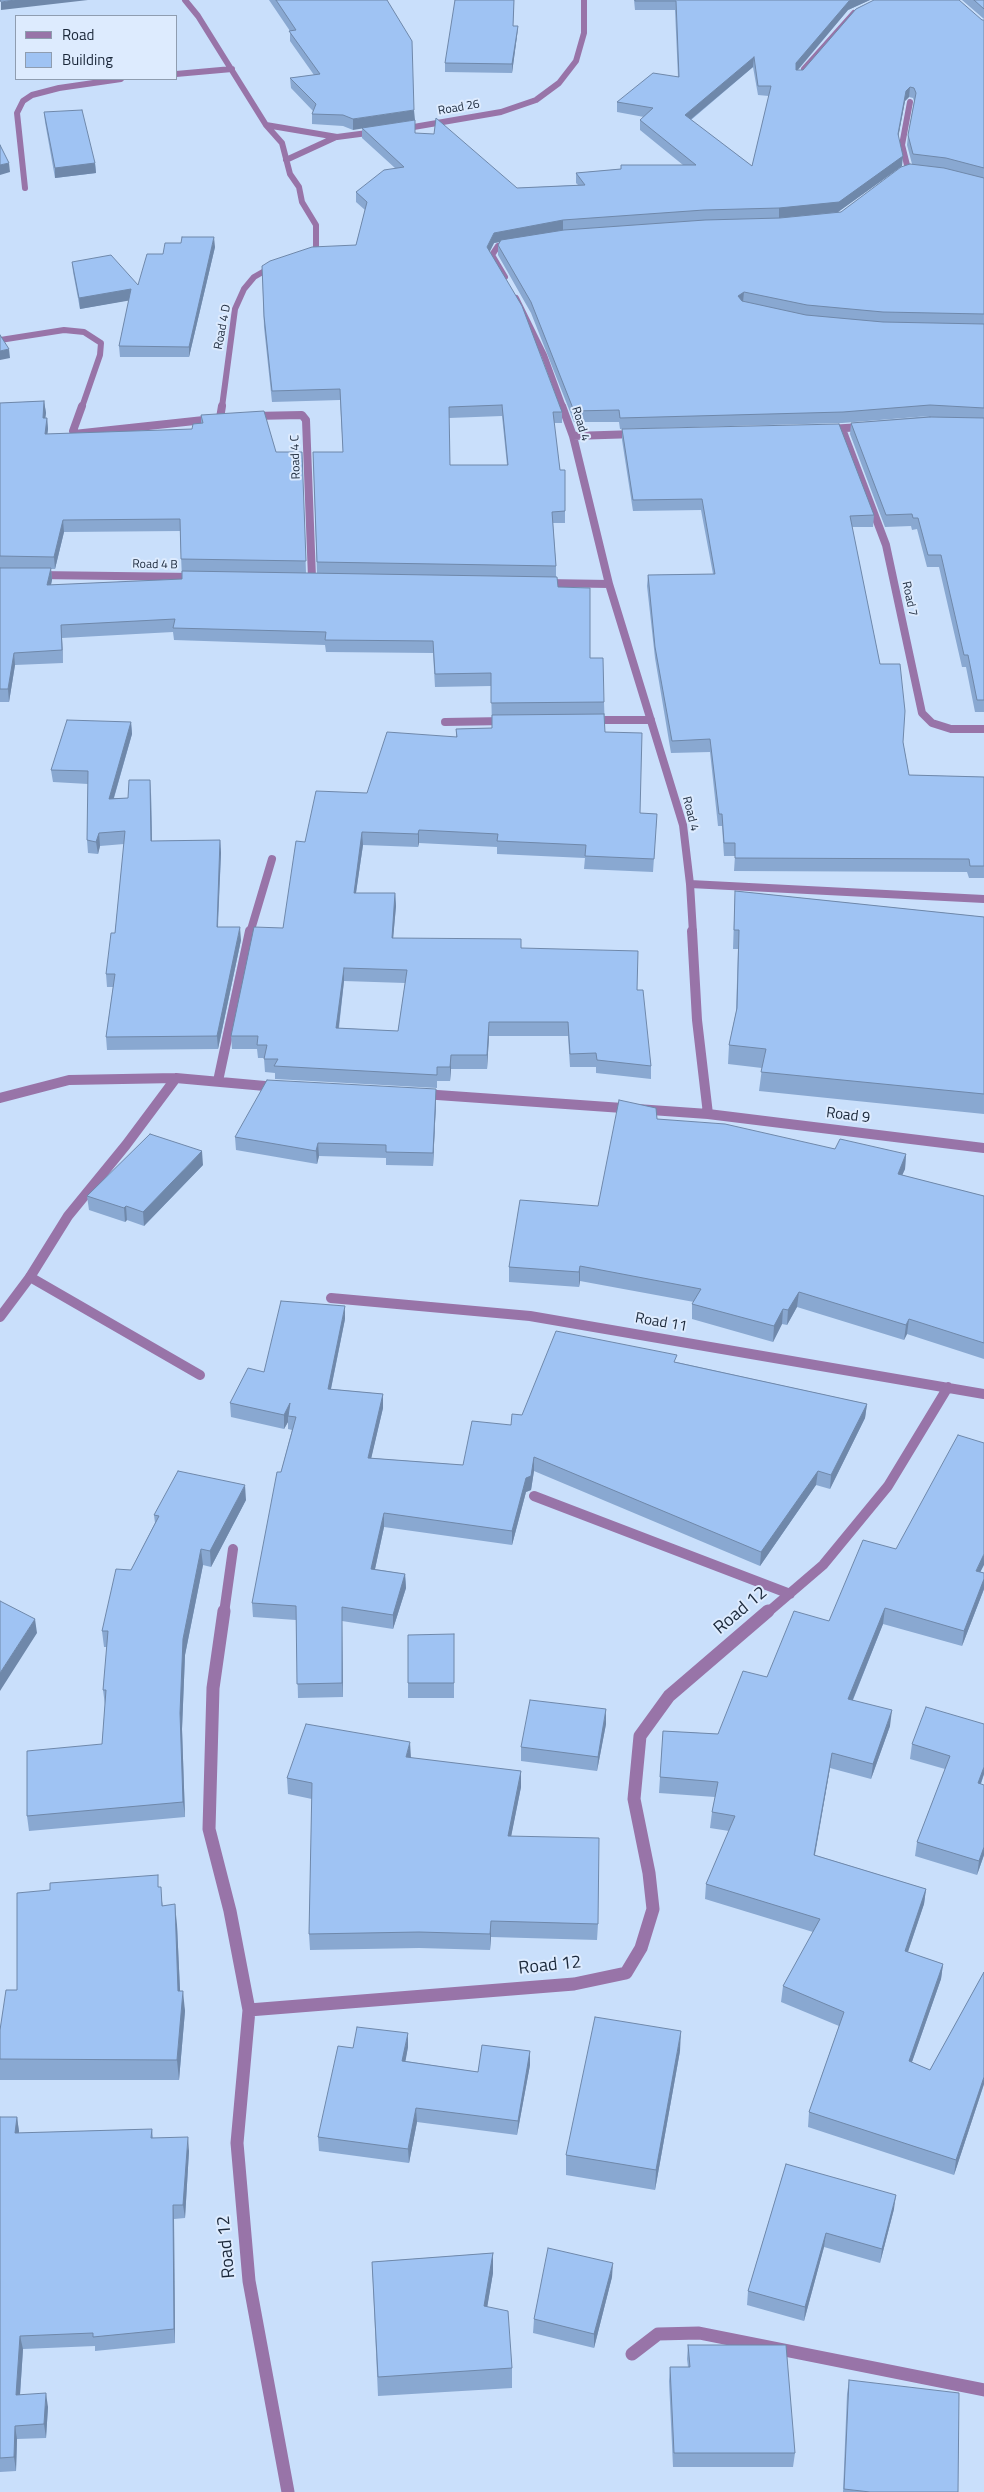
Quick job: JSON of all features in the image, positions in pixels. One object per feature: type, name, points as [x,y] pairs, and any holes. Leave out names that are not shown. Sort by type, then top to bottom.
[{"type":"street","points":[[185,0],[198,16],[266,125],[282,143],[290,174],[299,187],[302,202],[316,225],[316,248],[299,257]]},
{"type":"street","name":"Road 26","points":[[398,130],[501,112],[536,100],[559,83],[576,60],[584,33],[584,0]]},
{"type":"street","points":[[799,76],[834,34],[859,9]]},
{"type":"street","points":[[178,74],[232,69]]},
{"type":"street","points":[[25,188],[17,113],[23,101],[32,95],[59,88],[115,80]]},
{"type":"street","points":[[910,102],[902,145],[905,170],[916,169]]},
{"type":"street","points":[[266,125],[337,137],[381,132]]},
{"type":"street","points":[[286,160],[337,137]]},
{"type":"street","points":[[507,281],[492,255],[498,246],[517,241]]},
{"type":"street","name":"Road 4 D","points":[[220,418],[235,309],[244,289],[254,277],[268,267],[284,262]]},
{"type":"street","name":"Road 4","points":[[512,290],[544,355],[572,436],[609,584],[683,825],[690,884],[698,1020],[708,1114]]},
{"type":"street","points":[[0,340],[64,330],[84,332],[102,344],[100,355],[72,430],[74,434],[229,418]]},
{"type":"street","name":"Road 4 C","points":[[248,416],[302,415],[306,420],[312,578]]},
{"type":"street","points":[[822,430],[871,427]]},
{"type":"street","name":"Road 7","points":[[842,429],[886,545],[922,713],[932,723],[951,729],[984,729]]},
{"type":"street","points":[[572,436],[647,434]]},
{"type":"street","name":"Road 4 B","points":[[29,575],[205,577]]},
{"type":"street","points":[[302,578],[322,578]]},
{"type":"street","points":[[535,583],[609,584]]},
{"type":"street","points":[[587,720],[651,720]]},
{"type":"street","points":[[445,722],[512,721]]},
{"type":"street","points":[[218,1081],[248,938],[272,859]]},
{"type":"street","points":[[690,884],[984,899]]},
{"type":"street","points":[[0,1317],[30,1277],[68,1216],[126,1145],[176,1078]]},
{"type":"street","points":[[0,1098],[69,1080],[176,1078],[285,1088]]},
{"type":"street","name":"Road 9","points":[[416,1094],[708,1114],[984,1148]]},
{"type":"street","points":[[30,1277],[200,1375]]},
{"type":"street","name":"Road 11","points":[[331,1298],[530,1316],[984,1394]]},
{"type":"street","name":"Road 12","points":[[288,2492],[249,2281],[237,2143],[249,2010],[574,1984],[626,1973],[641,1948],[653,1909],[649,1873],[634,1800],[640,1736],[669,1696],[823,1565],[888,1486],[948,1388]]},
{"type":"street","points":[[534,1496],[790,1594]]},
{"type":"street","points":[[233,1549],[213,1688],[209,1829],[230,1911],[249,2010]]},
{"type":"street","points":[[632,2354],[658,2334],[699,2333],[984,2390]]},
{"type":"building","points":[[276,0],[387,0],[412,41],[414,110],[353,119],[343,115],[312,114],[316,104],[290,78],[320,74],[289,31],[296,30]]},
{"type":"building","points":[[455,0],[514,0],[513,26],[518,26],[512,64],[445,63]]},
{"type":"building","points":[[852,0],[849,1],[796,63],[796,70],[803,70],[856,9],[874,0],[959,0],[984,20],[984,168],[946,158],[913,154],[908,135],[916,93],[914,88],[910,87],[906,91],[898,134],[903,156],[839,202],[779,208],[704,210],[563,220],[494,233],[487,247],[522,306],[562,412],[553,412],[560,470],[565,470],[565,511],[552,512],[556,566],[317,562],[313,452],[343,452],[340,389],[272,391],[264,316],[262,266],[270,261],[312,247],[356,245],[367,202],[356,192],[384,170],[404,167],[362,128],[415,120],[415,133],[434,134],[436,118],[517,188],[585,185],[576,173],[621,169],[621,165],[696,165],[640,120],[653,108],[617,102],[653,73],[679,77],[676,1],[635,1]],"holes":[[[754,57],[758,86],[771,86],[752,166],[685,115]],[[502,405],[508,465],[450,465],[449,407]]]},
{"type":"building","points":[[974,0],[984,0],[984,9]]},
{"type":"building","points":[[82,110],[95,163],[55,168],[44,112]]},
{"type":"building","points":[[0,145],[9,163],[0,165]]},
{"type":"building","points":[[910,164],[944,168],[984,178],[984,314],[883,312],[807,305],[744,292],[738,296],[742,301],[806,315],[883,322],[984,324],[984,408],[930,405],[843,412],[620,418],[619,410],[574,411],[531,302],[498,245],[501,240],[564,230],[705,220],[780,218],[841,212],[901,167]]},
{"type":"building","points":[[182,237],[214,237],[189,347],[119,346],[131,289],[79,298],[72,262],[111,255],[138,285],[147,254],[163,254],[165,243],[181,243]]},
{"type":"building","points":[[0,335],[9,349],[0,351]]},
{"type":"building","points":[[44,401],[43,418],[47,418],[45,434],[192,429],[193,424],[203,423],[201,415],[264,411],[276,452],[302,452],[306,561],[181,559],[180,519],[63,520],[54,557],[0,556],[0,403]]},
{"type":"building","points":[[930,417],[984,418],[984,700],[977,700],[968,655],[964,655],[941,555],[928,555],[918,518],[913,518],[912,514],[886,515],[851,423]]},
{"type":"building","points":[[839,424],[874,515],[850,516],[880,664],[900,664],[905,711],[903,742],[909,775],[984,777],[984,866],[970,866],[969,859],[735,858],[735,843],[724,843],[722,814],[719,814],[710,739],[672,741],[655,647],[648,575],[715,574],[702,499],[633,500],[622,429]]},
{"type":"building","points":[[0,568],[51,568],[47,585],[182,579],[182,571],[557,577],[558,587],[590,588],[590,658],[603,658],[604,702],[491,703],[491,673],[435,674],[433,641],[325,640],[326,632],[173,628],[175,619],[61,625],[62,650],[14,653],[8,689],[0,689]]},
{"type":"building","points":[[604,714],[605,732],[642,733],[640,813],[657,814],[654,859],[585,856],[586,845],[497,841],[498,834],[419,830],[418,834],[362,832],[354,893],[395,893],[392,938],[521,939],[521,948],[638,951],[637,990],[643,990],[651,1066],[597,1060],[596,1053],[570,1054],[568,1022],[489,1022],[487,1055],[451,1055],[450,1067],[437,1067],[437,1075],[274,1066],[278,1059],[264,1059],[267,1045],[257,1045],[258,1036],[231,1036],[254,927],[283,928],[296,841],[305,842],[316,791],[367,793],[387,732],[457,737],[456,729],[492,728],[492,715]],"holes":[[[344,968],[407,970],[398,1031],[336,1028]]]},
{"type":"building","points":[[67,720],[131,722],[109,799],[128,798],[129,780],[150,780],[151,841],[220,840],[217,927],[240,927],[217,1036],[106,1037],[115,974],[106,974],[111,933],[115,933],[125,831],[99,833],[96,842],[87,840],[88,771],[51,770]]},
{"type":"building","points":[[735,891],[984,917],[984,1094],[761,1072],[766,1049],[729,1045],[737,1008],[739,930],[734,930]]},
{"type":"building","points":[[267,1080],[436,1089],[433,1153],[386,1152],[386,1145],[318,1143],[316,1151],[235,1137]]},
{"type":"building","points":[[619,1100],[656,1108],[657,1119],[725,1124],[835,1149],[840,1139],[906,1154],[898,1174],[984,1196],[984,1343],[909,1319],[906,1325],[799,1292],[788,1310],[783,1309],[774,1326],[692,1304],[701,1289],[580,1266],[579,1272],[509,1267],[520,1200],[598,1206]]},
{"type":"building","points":[[150,1134],[202,1151],[143,1212],[87,1196]]},
{"type":"building","points":[[281,1301],[345,1306],[328,1389],[383,1394],[368,1458],[463,1465],[472,1421],[511,1425],[512,1414],[522,1415],[556,1331],[677,1355],[674,1362],[867,1404],[831,1475],[818,1471],[761,1552],[534,1457],[531,1476],[526,1478],[512,1531],[384,1513],[371,1569],[405,1574],[393,1615],[342,1607],[342,1683],[297,1684],[296,1606],[252,1603],[277,1472],[281,1472],[296,1417],[288,1416],[290,1403],[284,1415],[230,1403],[248,1368],[264,1372]]},
{"type":"building","points":[[958,1435],[984,1443],[984,1554],[976,1571],[984,1573],[984,1579],[964,1631],[885,1608],[848,1699],[892,1710],[873,1764],[832,1753],[814,1855],[926,1889],[905,1951],[943,1964],[909,2061],[930,2070],[984,1972],[984,2077],[956,2160],[809,2112],[844,2012],[783,1986],[820,1919],[706,1884],[735,1816],[712,1812],[718,1782],[660,1777],[663,1731],[718,1734],[743,1671],[767,1677],[794,1611],[829,1621],[863,1540],[896,1549]]},
{"type":"building","points":[[178,1471],[245,1485],[210,1551],[201,1549],[183,1639],[180,1713],[183,1802],[27,1816],[27,1751],[102,1744],[106,1690],[103,1690],[108,1631],[102,1631],[116,1569],[131,1570],[159,1516],[154,1515]]},
{"type":"building","points":[[0,1601],[35,1619],[0,1673]]},
{"type":"building","points":[[454,1634],[454,1683],[408,1683],[408,1635]]},
{"type":"building","points":[[530,1700],[606,1709],[598,1757],[521,1747]]},
{"type":"building","points":[[926,1707],[984,1724],[984,1767],[978,1783],[984,1785],[984,1847],[979,1861],[917,1842],[950,1756],[912,1744]]},
{"type":"building","points":[[306,1724],[410,1742],[406,1757],[521,1771],[508,1836],[599,1838],[598,1924],[491,1921],[490,1934],[419,1932],[309,1934],[312,1783],[287,1778]]},
{"type":"building","points":[[158,1875],[158,1887],[161,1887],[162,1906],[175,1904],[178,1991],[183,1991],[177,2060],[0,2059],[0,2030],[6,1990],[17,1990],[17,1893],[50,1890],[50,1883]]},
{"type":"building","points":[[595,2017],[681,2031],[656,2170],[566,2155]]},
{"type":"building","points":[[357,2027],[408,2033],[402,2061],[478,2072],[482,2045],[530,2051],[518,2121],[416,2108],[408,2149],[318,2137],[338,2046],[353,2048]]},
{"type":"building","points":[[0,2117],[17,2117],[15,2133],[152,2129],[151,2138],[188,2137],[183,2205],[173,2205],[174,2329],[93,2337],[93,2333],[20,2336],[16,2395],[46,2393],[44,2424],[15,2426],[14,2457],[0,2458]]},
{"type":"building","points":[[786,2164],[896,2195],[882,2249],[826,2233],[805,2307],[748,2291]]},
{"type":"building","points":[[548,2248],[613,2263],[594,2334],[534,2319]]},
{"type":"building","points":[[493,2253],[484,2306],[508,2311],[512,2368],[378,2377],[372,2262]]},
{"type":"building","points":[[688,2345],[786,2345],[795,2453],[674,2453],[670,2367],[690,2367]]},
{"type":"building","points":[[849,2380],[959,2393],[958,2492],[870,2492],[844,2489]]}]
